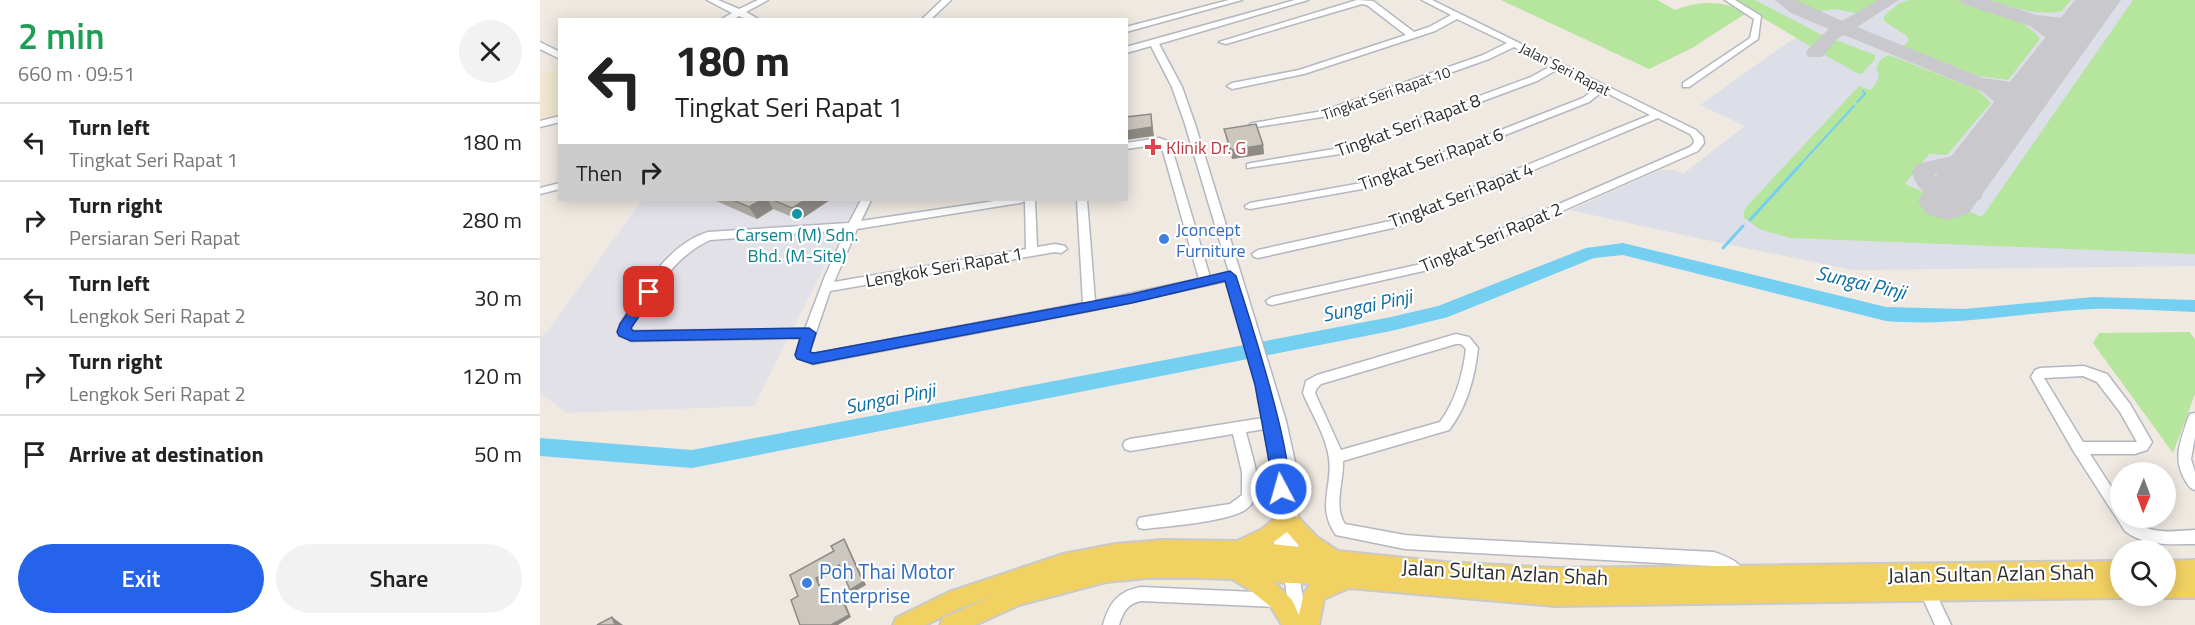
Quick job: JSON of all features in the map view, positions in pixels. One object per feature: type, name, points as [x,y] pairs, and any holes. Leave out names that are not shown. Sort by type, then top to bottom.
[{"type":"main road","points":[[1293,625],[1281,600],[1234,560],[1254,543],[1286,524],[1337,561]]},
{"type":"main road","name":"Jalan Sultan Azlan Shah","points":[[904,625],[949,602],[1007,581],[1084,559],[1115,553],[1163,549],[1234,560]]},
{"type":"main road","name":"Jalan Sultan Azlan Shah","points":[[951,625],[1017,596],[1106,572],[1234,560],[1337,561],[1444,572],[1554,578],[2110,571]]},
{"type":"main road","name":"Jalan Sultan Azlan Shah","points":[[1287,561],[1357,580],[1555,596],[2110,588]]},
{"type":"main road","points":[[1308,625],[1315,592],[1329,584],[1357,580]]},
{"type":"street","points":[[711,0],[752,18]]},
{"type":"street","points":[[728,18],[764,0]]},
{"type":"street","points":[[927,18],[947,0]]},
{"type":"street","points":[[1128,29],[1238,0]]},
{"type":"street","points":[[1153,51],[1160,45],[1178,37],[1301,0]]},
{"type":"street","name":"Jalan Seri Rapat","points":[[1426,0],[1693,132],[1698,137],[1699,143]]},
{"type":"street","points":[[1686,85],[1754,39],[1758,18],[1729,0]]},
{"type":"street","points":[[1223,42],[1362,1],[1370,3],[1412,35]]},
{"type":"street","points":[[1128,47],[1217,21],[1266,11]]},
{"type":"street","points":[[1232,86],[1294,75],[1432,29],[1456,16]]},
{"type":"street","points":[[1128,48],[1153,51],[1217,21]]},
{"type":"street","name":"Tingkat Seri Rapat 10","points":[[1253,126],[1325,114],[1459,67],[1514,43]]},
{"type":"street","points":[[540,45],[558,55]]},
{"type":"street","points":[[1153,51],[1177,87],[1191,124],[1232,275],[1290,471],[1286,524],[1287,561],[1299,625]]},
{"type":"street","name":"Tingkat Seri Rapat 8","points":[[1251,166],[1336,152],[1534,79],[1558,65]]},
{"type":"street","name":"Tingkat Seri Rapat 6","points":[[1250,206],[1369,185],[1586,100],[1602,87]]},
{"type":"street","name":"Tingkat Seri Rapat 4","points":[[1258,254],[1393,224],[1658,115]]},
{"type":"street","points":[[540,124],[558,120]]},
{"type":"street","points":[[1128,146],[1165,142],[1205,282]]},
{"type":"street","name":"Tingkat Seri Rapat 2","points":[[1272,301],[1424,267],[1694,149],[1699,143]]},
{"type":"street","points":[[540,191],[558,186]]},
{"type":"street","points":[[866,201],[852,226],[802,355],[813,359],[1089,307],[1232,275]]},
{"type":"street","points":[[809,333],[631,336],[624,332],[624,327],[673,257],[695,240],[708,236],[852,226],[1014,201]]},
{"type":"street","points":[[1030,201],[1032,252]]},
{"type":"street","points":[[1082,201],[1089,307]]},
{"type":"street","name":"Lengkok Seri Rapat 1","points":[[828,287],[1061,249]]},
{"type":"street","points":[[1336,458],[1444,426],[1454,411],[1471,358],[1472,348],[1465,340],[1456,339],[1327,376],[1311,385],[1309,393],[1336,458],[1333,513],[1334,523],[1341,530],[1405,542],[1443,545],[1714,559],[1728,564],[1739,576]]},
{"type":"street","points":[[2079,448],[2135,448],[2142,446],[2145,442],[2143,435],[2102,378],[2084,372],[2040,373],[2037,377],[2039,383],[2079,448],[2110,497]]},
{"type":"street","points":[[2195,418],[2192,439],[2182,458],[2186,471],[2195,484]]},
{"type":"street","points":[[1130,444],[1275,422]]},
{"type":"street","points":[[1144,524],[1231,510],[1242,505],[1250,495],[1250,484],[1238,428]]},
{"type":"street","points":[[2130,528],[2141,535],[2154,537],[2195,537]]},
{"type":"street","points":[[1928,592],[1943,625]]},
{"type":"street","points":[[1111,625],[1119,602],[1129,595],[1281,600]]},
{"type":"shaded area","points":[[1745,0],[2195,0],[2195,266],[1853,270],[1570,210],[1660,170],[1676,170],[1683,174],[1745,126],[1700,105],[1800,36]]},
{"type":"shaded area","points":[[558,70],[558,117],[540,122],[540,74]]},
{"type":"shaded area","points":[[641,201],[857,201],[754,406],[567,413],[540,393],[540,337],[547,332]]},
{"type":"green space","points":[[1501,0],[1657,0],[1675,10],[1711,3],[1748,12],[1692,48],[1649,69]]},
{"type":"green space","points":[[1733,0],[1755,0],[1824,36],[1813,48]]},
{"type":"green space","points":[[1793,0],[1882,0],[1866,14],[1860,14],[1835,9],[1816,12],[1802,7]]},
{"type":"green space","points":[[1909,0],[1956,0],[1977,5],[2015,19],[2026,25],[2040,39],[2008,80],[1978,76],[1903,46],[1908,42],[1908,37],[1884,21],[1884,16],[1899,3]]},
{"type":"green space","points":[[1989,0],[2071,0],[2062,11],[2043,13]]},
{"type":"green space","points":[[2133,0],[2195,0],[2195,254],[1791,238],[1761,230],[1744,218],[1744,211],[1748,205],[1859,86],[1870,90],[1873,87],[1879,74],[1876,69],[1881,59],[1889,55],[1978,90],[1991,103],[1947,155],[1929,154],[1905,184],[1982,217]]},
{"type":"green space","points":[[1833,39],[1875,55],[1875,59],[1862,74],[1857,73],[1823,54]]},
{"type":"green space","points":[[2189,332],[2195,339],[2195,394],[2173,453],[2093,343],[2099,333]]},
{"type":"building","points":[[1151,114],[1152,127],[1128,131],[1128,117]]},
{"type":"building","points":[[1256,124],[1263,145],[1231,150],[1224,129]]},
{"type":"building","points":[[735,201],[759,201],[749,207]]},
{"type":"building","points":[[775,201],[803,201],[792,208]]},
{"type":"building","name":"Poh Thai Motor Enterprise","points":[[844,539],[863,582],[850,590],[839,565],[816,578],[827,605],[841,597],[849,615],[831,625],[800,625],[791,600],[798,596],[790,575],[834,551],[831,546]]},
{"type":"building","points":[[612,617],[615,625],[597,625]]},
{"type":"waterway","points":[[1857,102],[1865,94],[1863,91]]},
{"type":"waterway","points":[[1800,165],[1854,106]]},
{"type":"waterway","points":[[1750,220],[1801,164]]},
{"type":"waterway","points":[[1723,248],[1743,226]]},
{"type":"waterway","name":"Sungai Pinji","points":[[540,447],[692,459],[1391,324],[1442,312],[1592,252],[1623,249],[1886,314],[1964,315],[2093,303],[2195,306]]},
{"type":"taxiway","points":[[1784,0],[1797,9],[1843,28]]},
{"type":"taxiway","points":[[1843,28],[1890,0]]},
{"type":"taxiway","points":[[1969,0],[2037,22],[2049,29],[2062,48]]},
{"type":"taxiway","points":[[2035,20],[2064,24],[2088,14]]},
{"type":"taxiway","points":[[1815,53],[1831,35],[1843,28]]},
{"type":"taxiway","points":[[1843,28],[1990,88],[2004,100],[2009,118]]},
{"type":"taxiway","points":[[1983,84],[2012,88],[2026,85],[2039,78]]},
{"type":"taxiway","points":[[1988,148],[1973,194],[1966,196],[1942,194],[1929,185],[1925,179],[1923,172],[1925,169],[1959,161],[1988,148]]},
{"type":"runway","points":[[1947,201],[2098,0]]},
{"type":"place","name":"Klinik Dr. G","points":[[1153,147]]},
{"type":"place","name":"Carsem (M) Sdn. Bhd. (M-Site)","points":[[797,214]]},
{"type":"place","name":"Jconcept Furniture","points":[[1164,239]]},
{"type":"place","name":"Poh Thai Motor Enterprise","points":[[807,583]]},
{"type":"route","points":[[649,292],[624,327],[624,332],[631,336],[809,333],[802,355],[813,359],[1154,294],[1230,276],[1262,385],[1281,471],[1281,489]]}]
